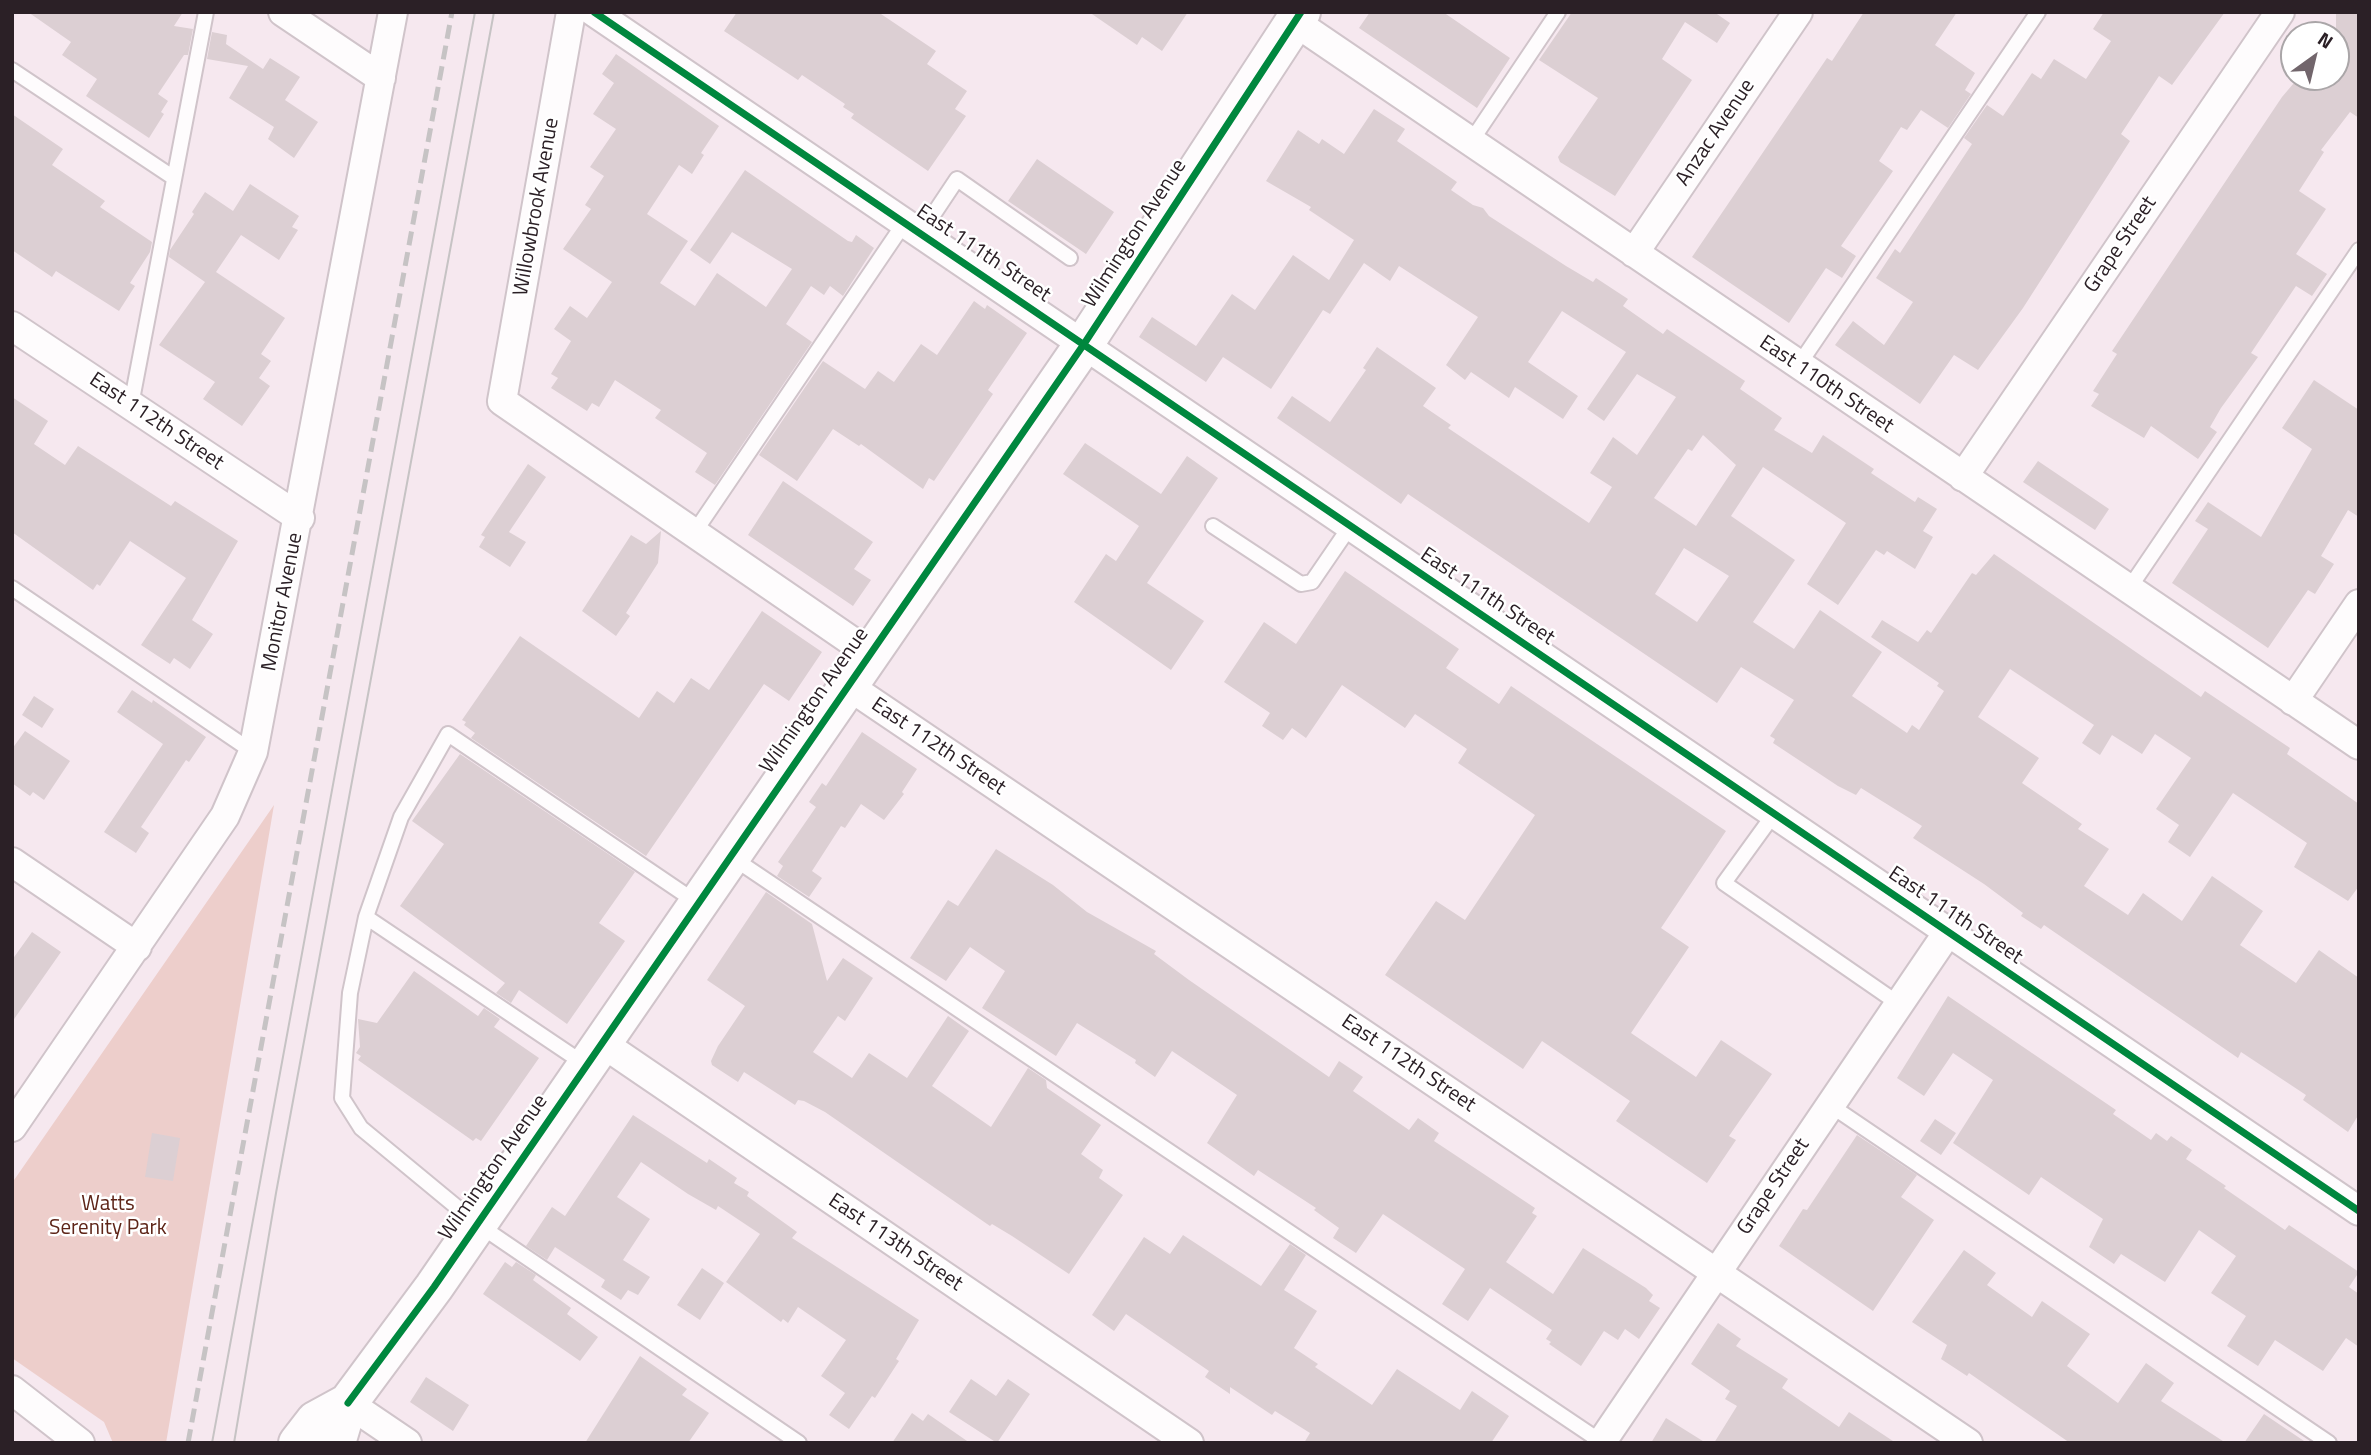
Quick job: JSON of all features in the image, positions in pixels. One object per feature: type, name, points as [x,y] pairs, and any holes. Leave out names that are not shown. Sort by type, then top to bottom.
[{"type":"main road","name":"Wilmington Avenue","points":[[323,1430],[434,1287],[846,685],[1084,344],[1298,17]]},
{"type":"street","points":[[283,12],[381,78]]},
{"type":"street","name":"Monitor Avenue","points":[[12,1127],[225,816],[253,752],[300,518],[393,12]]},
{"type":"street","name":"Willowbrook Avenue","points":[[571,12],[502,401],[694,533]]},
{"type":"street","name":"East 111th Street","points":[[594,12],[2359,1211]]},
{"type":"street","name":"Anzac Avenue","points":[[1633,253],[1798,12]]},
{"type":"street","name":"Grape Street","points":[[1963,477],[2280,12]]},
{"type":"street","name":"East 110th Street","points":[[1298,17],[1470,143],[2359,745]]},
{"type":"street","name":"East 112th Street","points":[[12,326],[300,518]]},
{"type":"street","points":[[694,533],[869,653]]},
{"type":"street","points":[[2293,701],[2359,604]]},
{"type":"street","name":"East 112th Street","points":[[846,685],[1968,1443]]},
{"type":"street","points":[[12,862],[137,947]]},
{"type":"street","name":"Grape Street","points":[[1602,1442],[1948,932]]},
{"type":"street","name":"East 113th Street","points":[[594,1054],[1189,1443]]},
{"type":"street","points":[[12,1390],[80,1443]]},
{"type":"street","points":[[323,1430],[407,1443]]},
{"type":"lane","points":[[131,405],[206,12]]},
{"type":"lane","points":[[1470,143],[1558,12]]},
{"type":"lane","points":[[1798,366],[2038,12]]},
{"type":"lane","points":[[12,70],[174,178]]},
{"type":"lane","points":[[694,533],[913,228],[957,179],[1070,258]]},
{"type":"lane","points":[[2128,590],[2359,250]]},
{"type":"lane","points":[[1213,526],[1301,583],[1312,582],[1351,525]]},
{"type":"lane","points":[[12,589],[253,752]]},
{"type":"lane","points":[[697,903],[448,734],[401,817],[366,917],[350,993],[342,1098],[361,1128],[476,1223],[799,1443]]},
{"type":"lane","points":[[1774,814],[1724,883],[1899,1004]]},
{"type":"lane","points":[[730,856],[1602,1442]]},
{"type":"lane","points":[[366,917],[594,1054]]},
{"type":"lane","points":[[1830,1105],[2329,1443]]},
{"type":"green space","name":"Watts Serenity Park","points":[[274,805],[166,1443],[113,1443],[104,1422],[12,1358],[12,1183]]},
{"type":"building","points":[[28,12],[183,12],[174,26],[193,29],[188,55],[184,55],[158,94],[168,101],[161,112],[164,114],[149,138],[86,96],[97,79],[62,55],[71,42]]},
{"type":"building","points":[[737,12],[878,12],[936,51],[927,64],[967,91],[955,109],[966,116],[928,171],[851,118],[854,114],[843,107],[845,104],[802,75],[798,80],[724,31]]},
{"type":"building","points":[[1089,12],[1188,12],[1162,51],[1142,37],[1137,45]]},
{"type":"building","points":[[1370,12],[1443,12],[1510,58],[1477,108],[1359,28]]},
{"type":"building","points":[[1572,12],[1714,12],[1730,23],[1717,43],[1685,22],[1662,59],[1692,80],[1615,196],[1560,162],[1558,157],[1598,98],[1539,60]]},
{"type":"building","points":[[1864,12],[1957,12],[1935,45],[1975,73],[1965,90],[1971,94],[1948,128],[1921,110],[1907,130],[1901,127],[1879,161],[1893,171],[1841,246],[1856,256],[1842,278],[1826,268],[1789,323],[1692,257],[1827,58],[1832,61]]},
{"type":"building","points":[[2104,12],[2225,12],[2172,85],[2159,76],[2121,134],[2130,141],[2023,308],[1978,370],[1954,355],[1920,404],[1835,345],[1853,321],[1884,345],[1913,302],[1876,278],[1895,249],[1900,253],[1972,144],[1964,138],[1987,105],[2003,116],[2032,73],[2041,79],[2054,59],[2086,79],[2111,41],[2093,29]]},
{"type":"building","points":[[2336,12],[2359,12],[2359,118],[2350,112],[2321,150],[2324,152],[2299,191],[2326,209],[2296,254],[2327,274],[2312,296],[2296,286],[2251,353],[2258,357],[2221,408],[2210,427],[2217,432],[2198,459],[2151,426],[2144,438],[2091,406],[2099,394],[2093,391],[2117,354],[2112,351],[2287,91],[2350,91],[2350,21],[2336,21]]},
{"type":"building","points":[[212,32],[227,35],[226,44],[263,69],[270,58],[300,77],[285,100],[318,122],[294,158],[268,139],[274,127],[229,98],[248,66],[207,59]]},
{"type":"building","points":[[616,54],[719,126],[701,153],[704,155],[692,174],[679,165],[647,214],[688,241],[660,283],[695,306],[717,273],[766,307],[792,269],[732,232],[710,264],[690,250],[745,170],[848,241],[852,242],[856,235],[874,248],[843,296],[830,286],[824,295],[811,286],[786,324],[812,342],[715,485],[695,472],[707,453],[655,418],[661,410],[615,380],[599,407],[592,403],[587,411],[551,388],[558,378],[551,374],[571,341],[554,329],[570,306],[587,318],[612,282],[563,249],[591,209],[585,205],[604,176],[590,167],[616,129],[593,114],[614,83],[602,74]]},
{"type":"building","points":[[1374,109],[1405,129],[1397,141],[1457,182],[1451,190],[1473,205],[1483,208],[1489,216],[1566,266],[1593,282],[1596,278],[1628,299],[1623,306],[1663,334],[1667,329],[1745,381],[1740,389],[1782,418],[1774,430],[1812,453],[1823,435],[1874,469],[1871,473],[1915,502],[1918,497],[1937,509],[1923,531],[1933,537],[1915,569],[1887,551],[1884,555],[1876,550],[1838,605],[1807,584],[1846,523],[1763,467],[1731,516],[1795,560],[1753,622],[1794,649],[1820,610],[1882,652],[1852,696],[1907,733],[1912,725],[1919,730],[1944,691],[1937,686],[1939,683],[1871,637],[1882,620],[1918,642],[1927,630],[1931,633],[1972,573],[1976,575],[1994,554],[2201,697],[2205,691],[2290,748],[2287,754],[2359,804],[2359,886],[2348,901],[2294,867],[2307,843],[2233,793],[2190,857],[2168,842],[2179,825],[2156,809],[2191,758],[2155,734],[2142,754],[2112,735],[2100,755],[2082,743],[2094,725],[2010,669],[1978,717],[2039,758],[2022,783],[2082,824],[2078,829],[2109,849],[2084,886],[2128,915],[2143,893],[2182,921],[2212,876],[2263,911],[2240,945],[2296,983],[2319,950],[2359,978],[2359,1114],[2348,1132],[2303,1100],[2306,1095],[2241,1052],[2238,1058],[2044,925],[2041,929],[2021,916],[2023,913],[1984,884],[1913,838],[1922,826],[1861,788],[1856,795],[1838,786],[1773,743],[1775,739],[1770,736],[1794,700],[1741,667],[1717,703],[1408,494],[1401,504],[1277,418],[1292,396],[1330,422],[1366,370],[1363,368],[1377,347],[1436,388],[1423,406],[1451,425],[1448,428],[1589,523],[1612,487],[1590,473],[1613,437],[1637,455],[1676,397],[1637,374],[1604,421],[1587,409],[1626,352],[1562,311],[1528,362],[1578,396],[1563,419],[1515,387],[1509,398],[1471,372],[1465,380],[1446,365],[1478,317],[1399,266],[1390,281],[1364,263],[1330,314],[1323,310],[1271,389],[1223,357],[1206,382],[1139,337],[1152,317],[1196,346],[1232,294],[1255,310],[1293,255],[1329,280],[1354,240],[1309,210],[1311,207],[1266,181],[1298,130],[1319,144],[1322,139],[1344,154]],"holes":[[[1703,435],[1736,465],[1696,526],[1654,498],[1688,449],[1692,451]],[[1684,548],[1729,576],[1697,622],[1655,594]]]},
{"type":"building","points":[[12,114],[63,149],[52,165],[105,201],[100,207],[152,242],[150,252],[130,283],[135,286],[119,311],[56,271],[52,277],[12,250]]},
{"type":"building","points":[[1037,159],[1114,212],[1086,254],[1008,201]]},
{"type":"building","points":[[250,184],[299,216],[292,227],[298,230],[279,260],[241,235],[216,272],[285,318],[261,354],[271,361],[259,378],[270,386],[242,426],[203,399],[215,382],[159,345],[205,282],[169,257],[170,250],[205,192],[233,211]]},
{"type":"building","points":[[974,301],[985,309],[987,305],[1027,333],[988,390],[993,394],[934,481],[929,478],[923,489],[861,444],[859,446],[833,429],[797,481],[759,455],[823,361],[865,389],[878,371],[894,382],[921,344],[937,355]]},
{"type":"building","points":[[2314,380],[2359,410],[2359,517],[2348,510],[2321,556],[2334,564],[2315,594],[2308,590],[2268,648],[2172,583],[2208,529],[2195,521],[2208,502],[2261,537],[2312,449],[2282,428]]},
{"type":"building","points":[[12,397],[48,421],[34,444],[65,465],[78,446],[171,506],[175,501],[238,541],[192,620],[213,634],[190,669],[174,658],[170,664],[141,645],[186,578],[130,541],[100,586],[97,584],[93,590],[12,532]]},
{"type":"building","points":[[1085,443],[1161,494],[1187,456],[1218,478],[1147,583],[1204,621],[1171,670],[1074,602],[1106,554],[1116,561],[1139,526],[1063,474]]},
{"type":"building","points":[[2038,461],[2109,509],[2095,530],[2023,482]]},
{"type":"building","points":[[528,464],[546,477],[509,532],[526,542],[510,567],[479,547],[485,537],[481,535]]},
{"type":"building","points":[[783,481],[873,542],[854,569],[871,580],[853,606],[748,535]]},
{"type":"building","points":[[661,531],[658,563],[626,613],[630,616],[616,636],[582,611],[631,535],[646,544]]},
{"type":"building","points":[[1345,571],[1459,649],[1446,668],[1499,704],[1511,686],[1726,831],[1661,928],[1689,947],[1631,1033],[1696,1077],[1721,1040],[1772,1074],[1729,1136],[1736,1140],[1707,1183],[1616,1121],[1630,1101],[1542,1041],[1523,1069],[1385,975],[1436,901],[1465,920],[1535,815],[1458,763],[1467,749],[1415,714],[1405,728],[1342,685],[1306,738],[1292,728],[1283,740],[1262,726],[1270,713],[1224,682],[1264,622],[1296,644]]},
{"type":"building","points":[[762,611],[822,652],[789,701],[764,684],[646,856],[471,738],[475,733],[464,725],[466,722],[462,720],[520,636],[639,718],[657,691],[674,703],[691,678],[709,690]]},
{"type":"building","points":[[132,690],[152,703],[153,700],[206,737],[189,762],[186,760],[141,827],[149,833],[136,853],[104,832],[163,744],[117,712]]},
{"type":"building","points":[[34,696],[54,709],[42,728],[22,715]]},
{"type":"building","points":[[25,731],[70,761],[44,800],[33,792],[30,796],[12,783],[12,749]]},
{"type":"building","points":[[862,732],[917,769],[902,792],[904,794],[884,820],[861,804],[845,828],[841,826],[812,871],[822,878],[809,897],[777,876],[783,866],[778,862],[816,807],[809,802],[822,783],[826,786]]},
{"type":"building","points":[[460,754],[635,872],[599,923],[625,941],[567,1024],[519,990],[511,1003],[496,993],[505,983],[400,906],[444,844],[412,821]]},
{"type":"building","points":[[996,849],[1053,885],[1087,912],[1156,951],[1154,954],[1189,980],[1329,1077],[1339,1061],[1363,1077],[1353,1091],[1409,1130],[1418,1118],[1439,1133],[1434,1141],[1535,1208],[1532,1213],[1537,1216],[1506,1262],[1553,1294],[1583,1248],[1646,1288],[1653,1295],[1649,1301],[1660,1308],[1639,1339],[1625,1329],[1618,1340],[1604,1331],[1581,1366],[1549,1344],[1551,1342],[1546,1339],[1552,1330],[1490,1288],[1468,1321],[1442,1304],[1465,1269],[1383,1214],[1356,1253],[1333,1238],[1339,1228],[1314,1210],[1316,1208],[1258,1170],[1254,1176],[1207,1143],[1237,1095],[1172,1051],[1155,1077],[1135,1063],[1136,1060],[1077,1023],[1056,1056],[982,1008],[1005,971],[970,947],[946,981],[910,958],[948,900],[958,906]]},
{"type":"building","points":[[766,892],[812,924],[827,981],[843,958],[873,978],[845,1021],[838,1016],[813,1052],[852,1078],[869,1053],[907,1078],[948,1016],[969,1031],[932,1086],[991,1127],[1028,1068],[1046,1080],[1047,1088],[1101,1125],[1081,1154],[1103,1170],[1099,1178],[1123,1195],[1069,1274],[1012,1236],[992,1224],[990,1226],[825,1112],[804,1101],[798,1100],[795,1105],[744,1072],[738,1082],[712,1065],[711,1061],[718,1046],[745,1006],[707,980]]},
{"type":"building","points":[[32,932],[61,952],[12,1022],[12,960]]},
{"type":"building","points":[[414,971],[478,1016],[484,1008],[500,1019],[494,1027],[539,1058],[481,1141],[476,1138],[473,1141],[358,1060],[361,1056],[356,1053],[360,1047],[358,1019],[377,1023]]},
{"type":"building","points":[[1948,996],[2116,1110],[2113,1114],[2151,1140],[2156,1133],[2167,1141],[2171,1136],[2192,1150],[2186,1159],[2226,1186],[2224,1188],[2285,1230],[2289,1225],[2359,1272],[2349,1287],[2359,1294],[2359,1347],[2346,1338],[2323,1371],[2275,1340],[2258,1366],[2227,1346],[2246,1316],[2211,1293],[2236,1256],[2199,1230],[2165,1282],[2121,1254],[2114,1264],[2089,1247],[2103,1219],[2041,1177],[2029,1195],[1953,1143],[1993,1080],[1953,1053],[1924,1096],[1897,1078]]},
{"type":"building","points":[[633,1115],[707,1163],[709,1159],[737,1178],[734,1183],[749,1192],[747,1196],[797,1232],[792,1238],[919,1320],[896,1359],[899,1361],[875,1398],[872,1396],[849,1429],[829,1415],[845,1393],[821,1376],[846,1340],[798,1307],[788,1323],[783,1319],[781,1322],[726,1282],[760,1234],[718,1206],[716,1210],[688,1194],[641,1162],[617,1197],[650,1219],[623,1260],[650,1277],[638,1295],[628,1290],[621,1300],[601,1287],[605,1280],[555,1247],[547,1260],[526,1246],[552,1207],[565,1216]]},
{"type":"building","points":[[1935,1119],[1956,1133],[1941,1155],[1920,1141]]},
{"type":"building","points":[[152,1133],[180,1138],[173,1181],[145,1177]]},
{"type":"building","points":[[1857,1135],[1917,1175],[1901,1197],[1934,1220],[1873,1311],[1779,1246],[1803,1209],[1807,1210]]},
{"type":"building","points":[[1183,1235],[1261,1286],[1290,1244],[1306,1255],[1284,1290],[1317,1311],[1294,1348],[1318,1364],[1315,1367],[1372,1405],[1397,1369],[1460,1410],[1472,1391],[1509,1416],[1491,1443],[1304,1443],[1310,1433],[1275,1411],[1272,1415],[1230,1387],[1230,1394],[1205,1377],[1209,1371],[1126,1314],[1114,1331],[1092,1315],[1144,1237],[1170,1254]]},
{"type":"building","points":[[1964,1250],[1996,1273],[1987,1285],[2032,1317],[2042,1301],[2090,1334],[2067,1366],[2118,1403],[2146,1363],[2174,1383],[2161,1401],[2226,1443],[2070,1443],[1969,1373],[1967,1376],[1941,1359],[1947,1345],[1912,1322]]},
{"type":"building","points":[[505,1262],[512,1267],[516,1262],[536,1275],[533,1280],[571,1308],[567,1314],[598,1337],[580,1361],[483,1294]]},
{"type":"building","points":[[702,1268],[724,1283],[700,1320],[677,1305]]},
{"type":"building","points":[[1718,1323],[1741,1339],[1736,1346],[1788,1379],[1782,1388],[1839,1427],[1849,1412],[1896,1443],[1714,1443],[1737,1406],[1725,1399],[1730,1391],[1691,1364]]},
{"type":"building","points":[[640,1356],[687,1389],[682,1395],[709,1413],[688,1443],[585,1443]]},
{"type":"building","points":[[426,1377],[469,1405],[453,1431],[410,1402]]},
{"type":"building","points":[[971,1379],[996,1396],[1008,1379],[1030,1394],[997,1443],[949,1412]]},
{"type":"building","points":[[912,1413],[923,1421],[928,1414],[970,1443],[892,1443]]},
{"type":"building","points":[[2264,1414],[2307,1443],[2244,1443]]},
{"type":"building","points":[[1666,1418],[1706,1443],[1651,1443]]},
{"type":"tram line","points":[[212,1443],[475,12]]},
{"type":"tram line","points":[[234,1443],[276,1193],[494,12]]},
{"type":"railway","points":[[188,1443],[452,12]]},
{"type":"cycle path","points":[[594,12],[2359,1211]]},
{"type":"cycle path","points":[[348,1403],[434,1287],[1084,344],[1301,12]]}]
